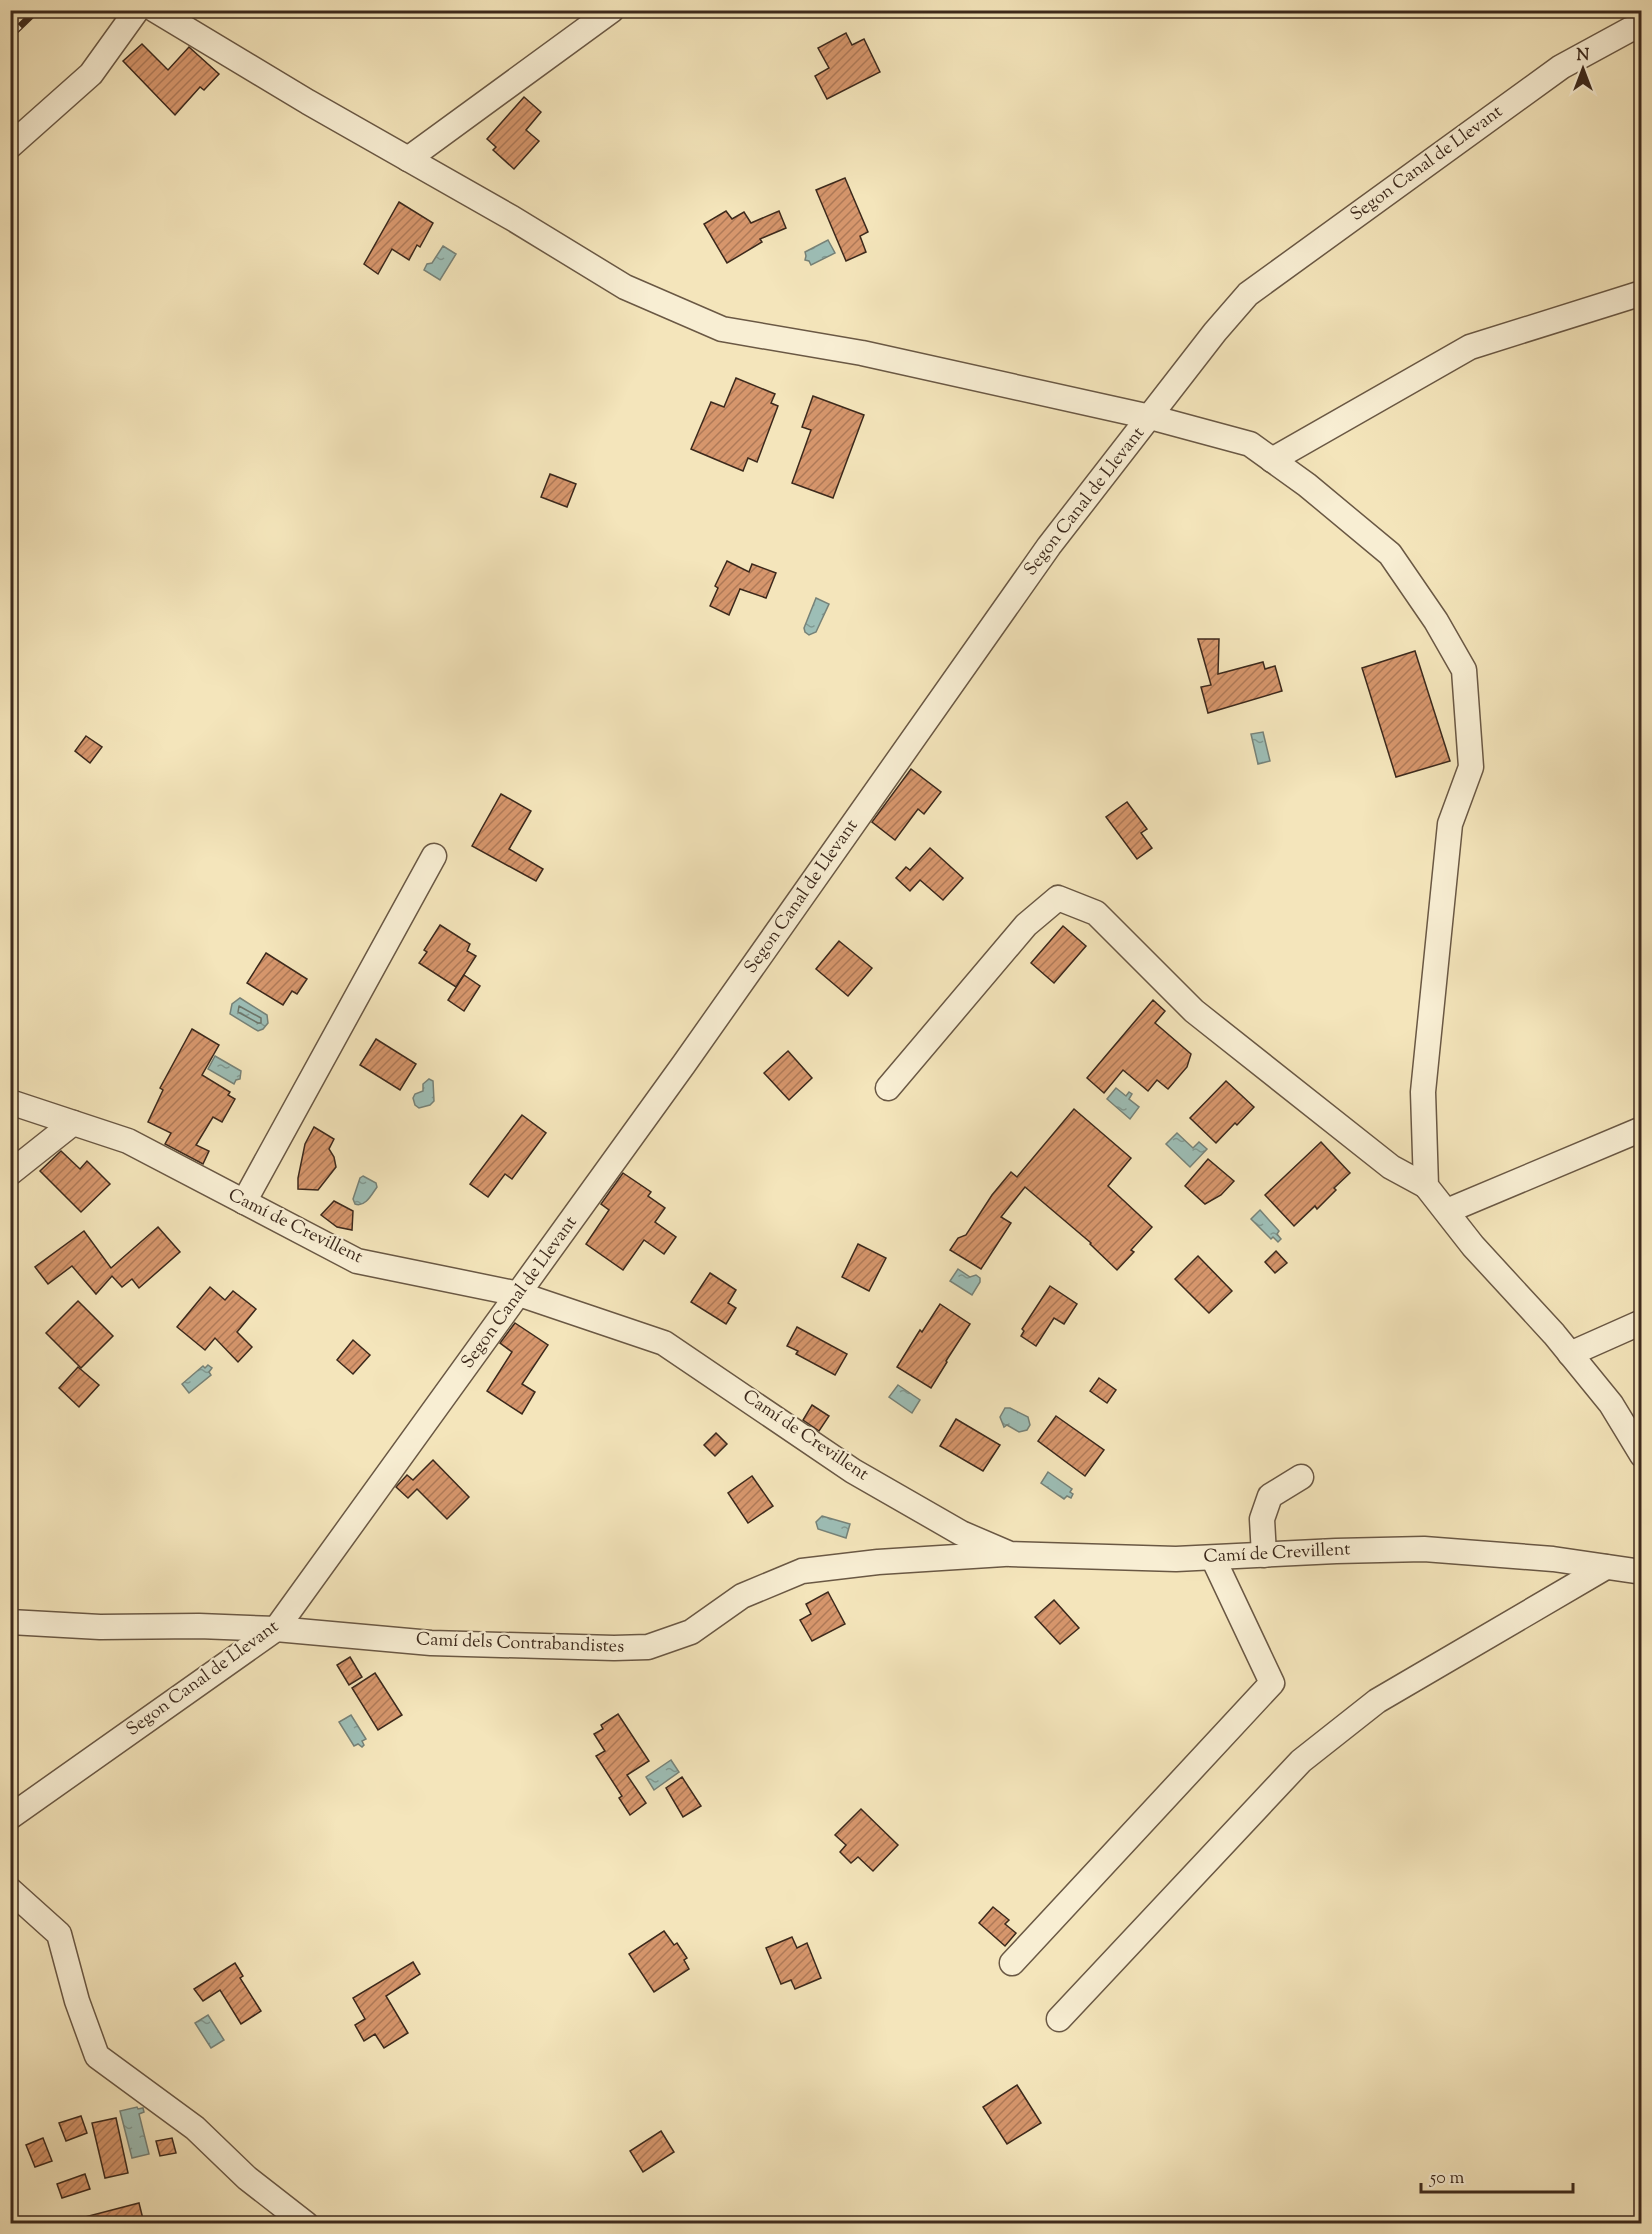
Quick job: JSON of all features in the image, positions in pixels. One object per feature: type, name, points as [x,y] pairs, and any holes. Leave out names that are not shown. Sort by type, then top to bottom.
[{"type":"street","points":[[10,147],[91,74],[137,10]]},
{"type":"street","points":[[155,10],[512,218],[625,287],[722,329],[862,353],[1150,417],[1250,444],[1307,485],[1390,554],[1436,621],[1464,670],[1471,766],[1450,824],[1423,1092],[1426,1186]]},
{"type":"street","points":[[408,159],[612,10]]},
{"type":"street","name":"Segon Canal de Llevant","points":[[10,1817],[276,1629],[519,1294],[1048,546],[1215,332],[1248,294],[1561,66],[1629,30],[1641,27]]},
{"type":"street","points":[[1272,460],[1470,347],[1641,293]]},
{"type":"street","points":[[244,1203],[435,856]]},
{"type":"street","points":[[888,1088],[1026,925],[1058,898],[1096,913],[1194,1011],[1391,1167],[1426,1186],[1473,1246],[1570,1354],[1611,1404],[1641,1455]]},
{"type":"street","name":"Camí de Crevillent","points":[[10,1102],[128,1141],[357,1261],[519,1294],[664,1343],[854,1471],[961,1533],[1010,1554],[1176,1559],[1424,1549],[1553,1559],[1641,1572]]},
{"type":"street","points":[[10,1173],[73,1123]]},
{"type":"street","points":[[1447,1211],[1641,1129]]},
{"type":"street","points":[[1570,1354],[1641,1322]]},
{"type":"street","points":[[1264,1555],[1262,1519],[1270,1496],[1301,1477]]},
{"type":"street","name":"Camí dels Contrabandistes","points":[[10,1622],[100,1627],[199,1626],[276,1629],[431,1643],[648,1647],[691,1632],[742,1596],[802,1571],[878,1562],[1010,1554]]},
{"type":"street","points":[[1011,1963],[1272,1683],[1213,1558]]},
{"type":"street","points":[[1059,2019],[1300,1761],[1377,1701],[1606,1567]]},
{"type":"street","points":[[10,1890],[59,1934],[77,2001],[97,2056],[195,2128],[247,2178],[306,2223]]},
{"type":"water","points":[[828,240],[835,253],[811,265],[805,260],[805,252]]},
{"type":"water","points":[[443,246],[456,254],[440,280],[424,270],[427,264],[432,263]]},
{"type":"water","points":[[816,598],[829,604],[816,632],[809,635],[804,628]]},
{"type":"water","points":[[1263,732],[1270,761],[1258,764],[1251,734]]},
{"type":"water","points":[[240,998],[267,1015],[268,1023],[263,1029],[258,1031],[230,1014],[232,1004]]},
{"type":"water","points":[[215,1056],[241,1071],[240,1079],[234,1084],[208,1069]]},
{"type":"water","points":[[429,1079],[433,1081],[434,1101],[430,1105],[419,1108],[415,1105],[413,1098],[415,1094],[423,1091],[423,1084]]},
{"type":"water","points":[[1116,1088],[1126,1096],[1129,1092],[1132,1094],[1129,1099],[1139,1107],[1130,1119],[1107,1099]]},
{"type":"water","points":[[1177,1133],[1193,1148],[1199,1142],[1207,1149],[1190,1167],[1166,1144]]},
{"type":"water","points":[[363,1176],[376,1183],[377,1187],[365,1202],[359,1205],[355,1204],[353,1199],[360,1178]]},
{"type":"water","points":[[1260,1210],[1279,1231],[1277,1234],[1281,1239],[1278,1242],[1273,1237],[1271,1239],[1251,1219]]},
{"type":"water","points":[[958,1269],[970,1277],[976,1275],[980,1278],[972,1295],[950,1281]]},
{"type":"water","points":[[208,1365],[212,1368],[209,1372],[211,1375],[189,1393],[182,1384],[203,1366],[205,1368]]},
{"type":"water","points":[[898,1385],[920,1400],[912,1413],[889,1397]]},
{"type":"water","points":[[1005,1408],[1010,1408],[1028,1417],[1030,1425],[1027,1430],[1019,1432],[1007,1425],[1004,1427],[1000,1417]]},
{"type":"water","points":[[1048,1472],[1072,1489],[1071,1498],[1067,1496],[1064,1499],[1041,1483]]},
{"type":"water","points":[[822,1516],[850,1524],[846,1538],[818,1529],[816,1522]]},
{"type":"water","points":[[351,1715],[366,1739],[362,1741],[364,1745],[362,1747],[358,1744],[354,1746],[339,1722]]},
{"type":"water","points":[[671,1760],[679,1772],[654,1790],[646,1777]]},
{"type":"water","points":[[208,2015],[224,2040],[211,2048],[195,2023]]},
{"type":"water","points":[[137,2107],[138,2109],[143,2108],[144,2112],[139,2114],[149,2154],[132,2158],[120,2111]]},
{"type":"building","points":[[846,33],[852,45],[864,39],[880,72],[827,99],[815,76],[829,68],[818,48]]},
{"type":"building","points":[[142,44],[168,70],[189,47],[219,74],[204,90],[200,87],[175,115],[123,61]]},
{"type":"building","points":[[524,97],[541,112],[526,130],[539,141],[514,169],[493,150],[496,147],[487,139]]},
{"type":"building","points":[[845,178],[868,232],[860,236],[866,252],[846,261],[816,190]]},
{"type":"building","points":[[399,202],[433,223],[420,247],[417,245],[409,260],[392,249],[378,274],[364,264]]},
{"type":"building","points":[[726,211],[732,219],[744,212],[751,223],[779,211],[786,228],[760,239],[762,242],[727,263],[704,224]]},
{"type":"building","points":[[736,378],[775,394],[771,403],[778,406],[757,462],[748,458],[743,471],[691,449],[711,402],[724,407]]},
{"type":"building","points":[[813,396],[864,415],[833,498],[792,483],[811,430],[802,427]]},
{"type":"building","points":[[550,474],[576,484],[567,507],[541,497]]},
{"type":"building","points":[[727,561],[749,572],[752,564],[776,573],[766,598],[740,589],[729,615],[710,606],[718,588],[715,586]]},
{"type":"building","points":[[1198,639],[1219,639],[1218,674],[1263,662],[1265,669],[1275,666],[1282,691],[1208,713],[1201,687],[1211,685]]},
{"type":"building","points":[[1415,651],[1450,761],[1396,777],[1362,668]]},
{"type":"building","points":[[86,736],[102,747],[90,763],[75,751]]},
{"type":"building","points":[[911,769],[941,792],[924,814],[918,809],[895,840],[872,822]]},
{"type":"building","points":[[501,794],[531,811],[509,849],[543,869],[536,881],[472,846]]},
{"type":"building","points":[[1127,802],[1147,829],[1141,833],[1152,848],[1137,859],[1106,817]]},
{"type":"building","points":[[930,848],[963,878],[943,900],[920,880],[910,891],[896,878],[906,867],[910,870]]},
{"type":"building","points":[[440,925],[470,944],[467,951],[476,956],[456,987],[419,963],[427,952],[424,950]]},
{"type":"building","points":[[1063,926],[1086,946],[1054,983],[1031,963]]},
{"type":"building","points":[[839,941],[872,968],[848,996],[816,969]]},
{"type":"building","points":[[266,953],[307,979],[297,994],[292,991],[283,1005],[247,983]]},
{"type":"building","points":[[464,975],[480,986],[464,1011],[448,1000]]},
{"type":"building","points":[[1153,1000],[1165,1011],[1155,1023],[1191,1054],[1187,1067],[1168,1089],[1157,1080],[1148,1091],[1123,1070],[1104,1093],[1087,1078]]},
{"type":"building","points":[[192,1029],[219,1045],[202,1075],[230,1092],[228,1095],[235,1099],[222,1122],[213,1117],[196,1145],[209,1151],[203,1164],[165,1144],[171,1133],[148,1122],[163,1090],[160,1088]]},
{"type":"building","points":[[376,1039],[416,1064],[400,1090],[360,1065]]},
{"type":"building","points":[[788,1051],[812,1078],[789,1100],[764,1073]]},
{"type":"building","points":[[1226,1081],[1254,1107],[1216,1143],[1190,1118]]},
{"type":"building","points":[[1074,1109],[1131,1158],[1108,1186],[1152,1227],[1131,1250],[1134,1252],[1117,1270],[1091,1243],[1025,1187],[1001,1217],[1011,1223],[981,1269],[950,1250],[958,1238],[966,1235],[992,1195],[1011,1172],[1017,1177]]},
{"type":"building","points":[[522,1115],[546,1133],[512,1179],[505,1174],[488,1197],[470,1184]]},
{"type":"building","points":[[314,1127],[334,1139],[329,1149],[336,1167],[318,1190],[298,1189],[305,1144]]},
{"type":"building","points":[[1321,1142],[1350,1173],[1317,1209],[1315,1206],[1294,1226],[1265,1195]]},
{"type":"building","points":[[61,1151],[80,1169],[87,1161],[110,1184],[81,1212],[40,1171]]},
{"type":"building","points":[[1208,1159],[1234,1181],[1221,1195],[1205,1204],[1185,1186]]},
{"type":"building","points":[[623,1173],[651,1192],[648,1196],[665,1208],[655,1222],[676,1237],[664,1254],[644,1240],[623,1270],[586,1244],[609,1210],[601,1204]]},
{"type":"building","points":[[334,1201],[353,1211],[352,1230],[337,1227],[321,1215]]},
{"type":"building","points":[[158,1227],[180,1252],[139,1288],[132,1279],[122,1287],[112,1276],[96,1294],[72,1266],[48,1284],[35,1267],[84,1231],[111,1268]]},
{"type":"building","points":[[858,1244],[886,1258],[869,1291],[842,1277]]},
{"type":"building","points":[[1276,1251],[1287,1263],[1275,1273],[1265,1262]]},
{"type":"building","points":[[1198,1256],[1232,1291],[1209,1313],[1175,1279]]},
{"type":"building","points":[[710,1273],[736,1290],[728,1303],[736,1308],[726,1324],[691,1302]]},
{"type":"building","points":[[1050,1286],[1077,1304],[1064,1324],[1054,1318],[1036,1346],[1021,1336],[1024,1331],[1022,1329]]},
{"type":"building","points":[[210,1287],[225,1300],[233,1291],[256,1309],[237,1332],[252,1347],[238,1362],[215,1338],[205,1350],[177,1327]]},
{"type":"building","points":[[78,1301],[113,1336],[81,1368],[46,1333]]},
{"type":"building","points":[[940,1304],[970,1324],[931,1388],[897,1367],[920,1330],[922,1332]]},
{"type":"building","points":[[515,1323],[548,1345],[522,1384],[535,1392],[522,1414],[487,1391],[512,1352],[500,1343]]},
{"type":"building","points":[[797,1327],[847,1354],[835,1375],[796,1354],[798,1351],[787,1346]]},
{"type":"building","points":[[353,1340],[370,1355],[353,1374],[337,1360]]},
{"type":"building","points":[[78,1367],[99,1385],[79,1407],[59,1388]]},
{"type":"building","points":[[1099,1378],[1116,1390],[1107,1403],[1090,1391]]},
{"type":"building","points":[[812,1405],[829,1416],[819,1431],[803,1420]]},
{"type":"building","points":[[1056,1416],[1104,1450],[1085,1476],[1038,1441]]},
{"type":"building","points":[[956,1419],[1000,1445],[983,1471],[940,1446]]},
{"type":"building","points":[[716,1433],[727,1444],[715,1456],[704,1445]]},
{"type":"building","points":[[433,1460],[469,1497],[447,1519],[417,1489],[408,1498],[396,1487],[407,1475],[413,1480]]},
{"type":"building","points":[[752,1476],[773,1506],[748,1523],[728,1493]]},
{"type":"building","points":[[828,1592],[845,1624],[812,1641],[800,1620],[811,1614],[806,1604]]},
{"type":"building","points":[[1054,1600],[1079,1628],[1060,1644],[1035,1617]]},
{"type":"building","points":[[350,1657],[362,1677],[349,1685],[337,1665]]},
{"type":"building","points":[[375,1673],[402,1715],[378,1730],[352,1688]]},
{"type":"building","points":[[618,1714],[649,1761],[627,1775],[646,1803],[630,1815],[619,1798],[622,1796],[596,1756],[605,1751],[594,1734],[603,1729],[601,1725]]},
{"type":"building","points":[[682,1777],[701,1806],[683,1817],[666,1788]]},
{"type":"building","points":[[861,1809],[898,1845],[873,1871],[858,1857],[851,1863],[840,1852],[846,1845],[835,1835]]},
{"type":"building","points":[[993,1907],[1009,1920],[1005,1924],[1016,1933],[1005,1946],[979,1923]]},
{"type":"building","points":[[664,1931],[674,1945],[677,1943],[687,1958],[684,1960],[689,1969],[654,1992],[629,1954]]},
{"type":"building","points":[[792,1937],[797,1948],[807,1943],[821,1978],[795,1989],[791,1980],[781,1984],[766,1948]]},
{"type":"building","points":[[413,1962],[420,1974],[386,1996],[408,2033],[384,2048],[375,2034],[364,2041],[355,2025],[365,2019],[353,1998]]},
{"type":"building","points":[[235,1963],[243,1976],[240,1978],[261,2011],[241,2024],[220,1990],[203,2001],[194,1989]]},
{"type":"building","points":[[1017,2085],[1041,2123],[1007,2144],[983,2107]]},
{"type":"building","points":[[81,2116],[87,2133],[66,2141],[59,2123]]},
{"type":"building","points":[[116,2118],[128,2173],[105,2178],[92,2123]]},
{"type":"building","points":[[661,2131],[674,2152],[643,2172],[630,2151]]},
{"type":"building","points":[[43,2138],[52,2161],[35,2167],[26,2145]]},
{"type":"building","points":[[172,2138],[176,2153],[160,2156],[156,2141]]},
{"type":"building","points":[[85,2174],[90,2189],[62,2198],[57,2184]]},
{"type":"building","points":[[139,2203],[144,2223],[82,2223],[81,2218]]},
{"type":"railway","points":[[10,16],[16,10]]},
{"type":"railway","points":[[10,36],[37,10]]}]
